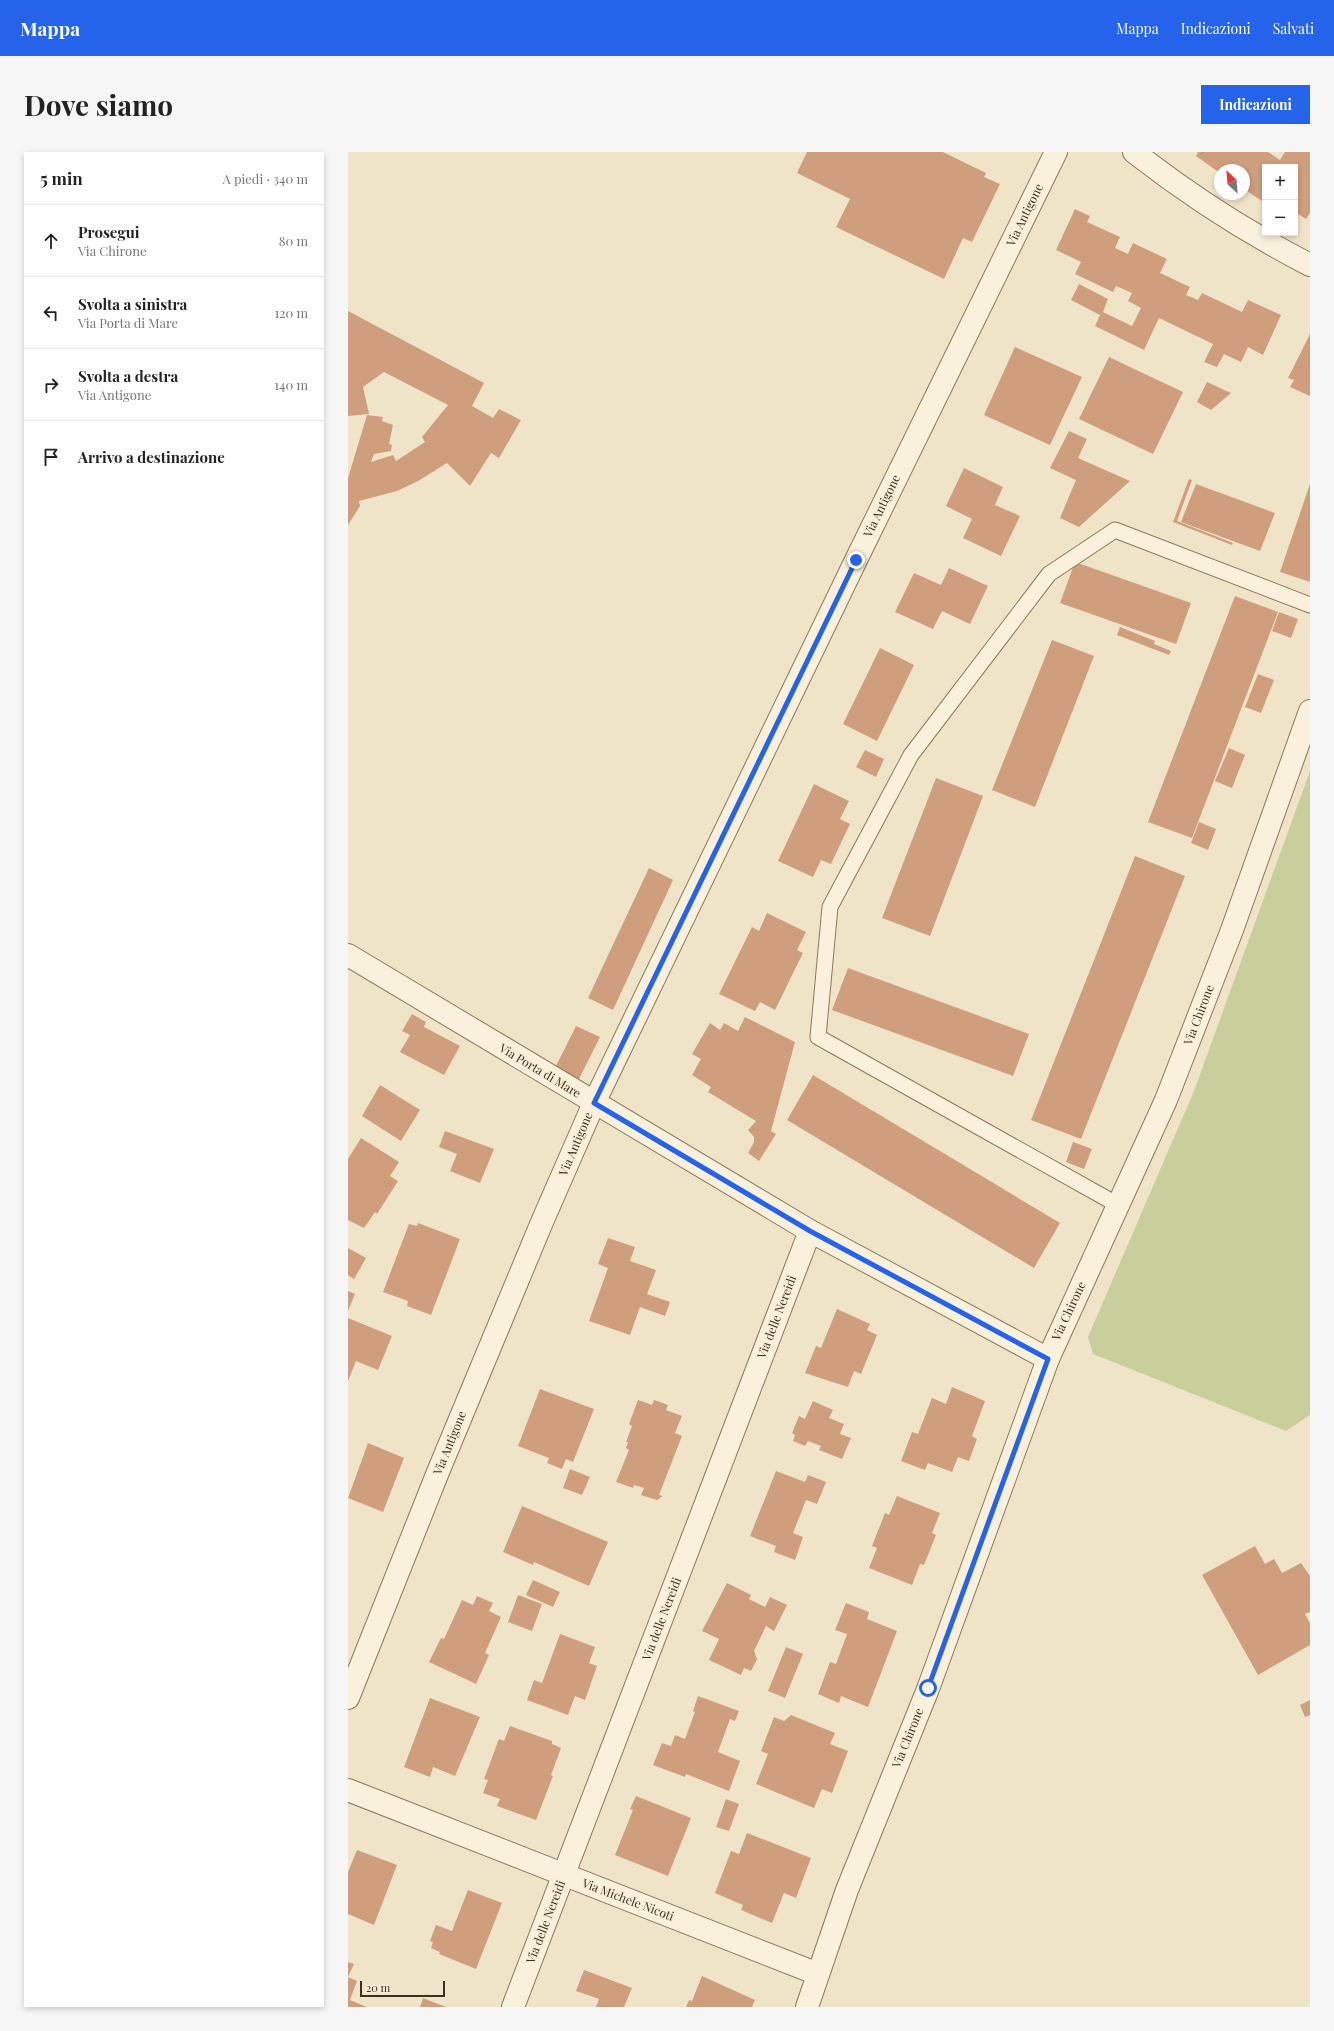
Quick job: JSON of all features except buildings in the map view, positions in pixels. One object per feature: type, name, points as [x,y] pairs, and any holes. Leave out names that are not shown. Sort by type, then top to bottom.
[{"type":"street","name":"Via Antigone","points":[[348,1698],[441,1465],[542,1222],[594,1103],[863,545],[1056,152]]},
{"type":"street","points":[[1134,152],[1233,221],[1278,249],[1310,265]]},
{"type":"street","name":"Via Chirone","points":[[807,2007],[847,1890],[928,1688],[1048,1359],[1166,1100],[1232,930],[1310,710]]},
{"type":"street","name":"Via Porta di Mare","points":[[348,955],[810,1231],[1048,1359]]},
{"type":"street","name":"Via delle Nereidi","points":[[513,2007],[810,1231]]},
{"type":"street","name":"Via Michele Nicoti","points":[[348,1790],[818,1974]]},
{"type":"lane","points":[[1118,1205],[818,1036],[830,907],[911,755],[1049,574],[1115,530],[1310,605]]},
{"type":"green space","points":[[1310,771],[1310,1415],[1286,1431],[1093,1354],[1088,1337],[1194,1091]]},
{"type":"route","points":[[856,560],[594,1103],[810,1231],[1048,1359],[928,1688]]}]
